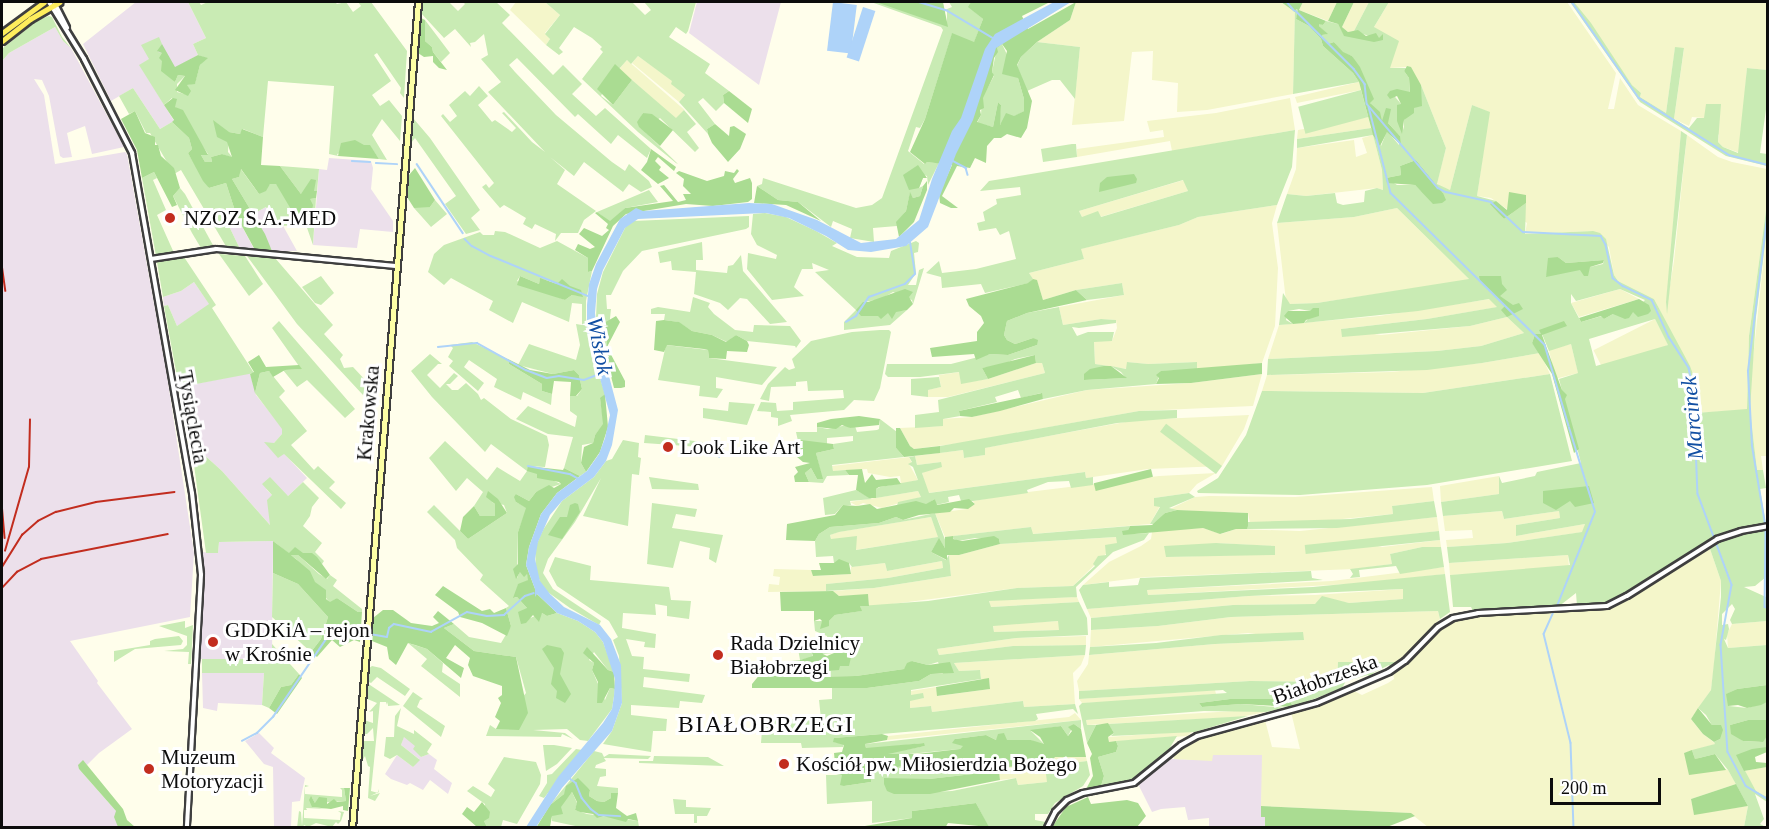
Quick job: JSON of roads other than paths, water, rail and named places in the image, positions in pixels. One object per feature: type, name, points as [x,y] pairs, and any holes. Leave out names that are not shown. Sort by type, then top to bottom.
[{"type":"main road","points":[[2,33],[44,2]]},
{"type":"main road","name":"Krakowska","points":[[352,828],[418,2]]},
{"type":"main road","points":[[2,41],[54,3]]},
{"type":"street","name":"Tysiąclecia","points":[[54,3],[130,147],[151,259],[201,563],[187,828]]},
{"type":"street","points":[[151,259],[216,249],[396,266]]},
{"type":"street","name":"Białobrzeska","points":[[1047,828],[1055,812],[1067,800],[1083,793],[1134,783],[1181,745],[1197,736],[1317,703],[1389,672],[1406,662],[1438,627],[1453,618],[1478,613],[1607,606],[1621,600],[1716,540],[1741,531],[1767,526]]},
{"type":"water","points":[[833,2],[857,5],[851,54],[827,51]]},
{"type":"water","name":"Wisłok","points":[[1054,2],[1071,2],[996,48],[973,120],[956,154],[928,227],[906,246],[871,252],[848,250],[826,236],[789,218],[766,213],[638,219],[625,228],[603,270],[597,289],[595,313],[597,331],[618,410],[612,445],[606,461],[594,477],[562,501],[550,515],[538,542],[535,559],[540,581],[550,594],[564,607],[600,625],[611,639],[621,665],[622,703],[612,731],[562,788],[536,827],[526,827],[558,777],[612,709],[615,679],[603,642],[595,632],[578,621],[557,613],[537,594],[535,597],[535,589],[526,565],[529,547],[541,514],[557,493],[587,471],[599,454],[605,438],[610,415],[587,331],[587,305],[589,284],[596,264],[620,219],[636,208],[643,211],[749,203],[772,204],[817,220],[861,243],[896,239],[919,220],[932,179],[952,131],[961,118],[985,49],[995,34]]},
{"type":"water","points":[[863,7],[875,11],[859,61],[847,57]]},
{"type":"waterway","points":[[919,2],[946,10],[993,38]]},
{"type":"waterway","name":"Marcinek","points":[[1287,2],[1294,10]]},
{"type":"waterway","points":[[1572,2],[1639,98],[1729,155],[1768,165]]},
{"type":"waterway","name":"Marcinek","points":[[1296,11],[1354,69],[1365,84],[1367,104],[1438,188],[1446,192],[1491,202],[1523,232],[1601,236],[1606,245],[1613,278],[1623,286],[1652,300],[1669,337],[1689,368],[1694,392],[1698,494],[1732,585],[1721,645],[1728,752],[1746,786],[1768,799]]},
{"type":"waterway","points":[[1369,107],[1391,193],[1545,345],[1569,426]]},
{"type":"waterway","points":[[352,161],[370,162]]},
{"type":"waterway","points":[[953,161],[966,168],[968,175]]},
{"type":"waterway","points":[[376,163],[397,164]]},
{"type":"waterway","points":[[417,164],[463,233]]},
{"type":"waterway","points":[[1765,524],[1752,446],[1748,371],[1768,210]]},
{"type":"waterway","points":[[465,239],[472,246],[491,256],[588,296]]},
{"type":"waterway","points":[[846,322],[856,316],[869,297],[905,284],[915,274],[910,242]]},
{"type":"waterway","name":"Wisłok","points":[[438,347],[477,343],[526,370],[547,378],[559,376],[584,380],[600,374]]},
{"type":"waterway","points":[[1557,606],[1595,512],[1569,428]]},
{"type":"waterway","points":[[719,457],[722,449]]},
{"type":"waterway","points":[[528,466],[570,474],[579,479]]},
{"type":"waterway","points":[[1766,529],[1765,607],[1768,608]]},
{"type":"waterway","points":[[370,634],[387,637],[389,628],[394,624],[431,632],[467,612],[487,616],[504,615],[525,596],[534,593]]},
{"type":"waterway","points":[[1554,612],[1544,634],[1571,743],[1574,828]]},
{"type":"waterway","points":[[242,741],[257,733],[273,717],[331,632],[344,628],[366,633]]},
{"type":"waterway","points":[[568,777],[576,783],[582,798],[591,809],[599,815],[620,816]]},
{"type":"railway","points":[[2,264],[6,291]]},
{"type":"railway","points":[[5,551],[29,467],[30,420]]},
{"type":"railway","points":[[2,567],[22,535],[38,521],[56,512],[96,502],[174,492]]},
{"type":"railway","points":[[2,503],[5,538]]},
{"type":"railway","points":[[2,588],[17,572],[41,559],[168,534]]},
{"type":"place","name":"NZOZ S.A.-MED","points":[[170,218]]},
{"type":"place","name":"Look Like Art","points":[[668,447]]},
{"type":"place","name":"GDDKiA – rejon w Krośnie","points":[[213,642]]},
{"type":"place","name":"Rada Dzielnicy Białobrzegi","points":[[718,655]]},
{"type":"place","name":"Kościół pw. Miłosierdzia Bożego","points":[[784,764]]},
{"type":"place","name":"Muzeum Motoryzacji","points":[[149,769]]},
{"type":"district","name":"BIAŁOBRZEGI","points":[[766,725]]}]
